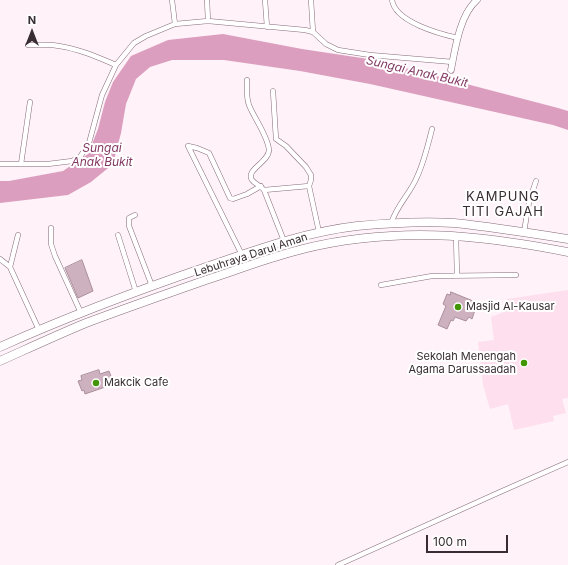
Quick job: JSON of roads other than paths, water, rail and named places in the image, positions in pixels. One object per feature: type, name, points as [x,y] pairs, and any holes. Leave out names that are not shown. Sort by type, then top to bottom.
[{"type":"highway","name":"Lebuhraya Darul Aman","points":[[0,347],[81,313],[152,286],[284,241],[319,232],[359,226],[453,223],[568,239]]},
{"type":"highway","name":"Lebuhraya Darul Aman","points":[[0,361],[85,324],[183,288],[274,257],[336,242],[392,236],[456,236],[524,244],[568,252]]},
{"type":"highway","points":[[190,273],[198,279],[208,280]]},
{"type":"highway","points":[[164,282],[174,281],[180,284],[183,288]]},
{"type":"street","points":[[172,0],[175,24]]},
{"type":"street","points":[[207,0],[208,21]]},
{"type":"street","points":[[265,0],[267,27]]},
{"type":"street","points":[[311,0],[313,32]]},
{"type":"street","points":[[392,0],[397,11],[423,28],[458,38]]},
{"type":"street","points":[[451,70],[458,38],[468,11],[477,0]]},
{"type":"street","points":[[0,164],[38,165],[62,163],[72,161],[80,157],[89,143],[102,95],[116,65],[134,43],[146,36],[175,24],[208,21],[305,30],[313,32],[326,44],[338,50],[370,55],[453,62]]},
{"type":"street","points":[[28,45],[58,45],[85,52],[116,65]]},
{"type":"street","points":[[247,80],[249,105],[268,147],[268,156],[255,168],[251,178],[262,188],[284,241]]},
{"type":"street","points":[[273,91],[276,139],[286,146],[306,167],[311,175],[309,186],[319,232]]},
{"type":"street","points":[[21,164],[30,102]]},
{"type":"street","points":[[391,224],[394,212],[408,194],[417,178],[422,166],[432,129]]},
{"type":"street","points":[[242,255],[188,146],[197,148],[209,154],[230,198],[233,199],[262,188],[309,186]]},
{"type":"street","points":[[524,232],[529,202],[536,181]]},
{"type":"street","points":[[135,215],[129,218],[129,226],[152,286]]},
{"type":"street","points":[[51,228],[52,244],[55,256],[81,313]]},
{"type":"street","points":[[10,267],[18,235]]},
{"type":"street","points":[[118,235],[136,292]]},
{"type":"street","points":[[456,236],[457,275]]},
{"type":"street","points":[[0,259],[10,267],[39,330]]},
{"type":"street","points":[[381,284],[432,276],[516,275]]},
{"type":"street","points":[[338,565],[568,462]]},
{"type":"water","name":"Sungai Anak Bukit","points":[[223,34],[302,49],[375,60],[558,108],[568,111],[568,130],[553,125],[370,84],[300,71],[224,60],[172,60],[150,67],[136,79],[126,104],[121,133],[113,164],[91,182],[68,195],[0,203],[0,181],[9,181],[63,171],[88,154],[98,129],[105,102],[113,82],[131,56],[168,40]]},
{"type":"place","name":"Masjid Al-Kausar","points":[[458,307]]},
{"type":"place","name":"Sekolah Menengah Agama Darussaadah","points":[[524,363]]},
{"type":"place","name":"Makcik Cafe","points":[[96,383]]},
{"type":"district","name":"KAMPUNG TITI GAJAH","points":[[503,204]]}]
